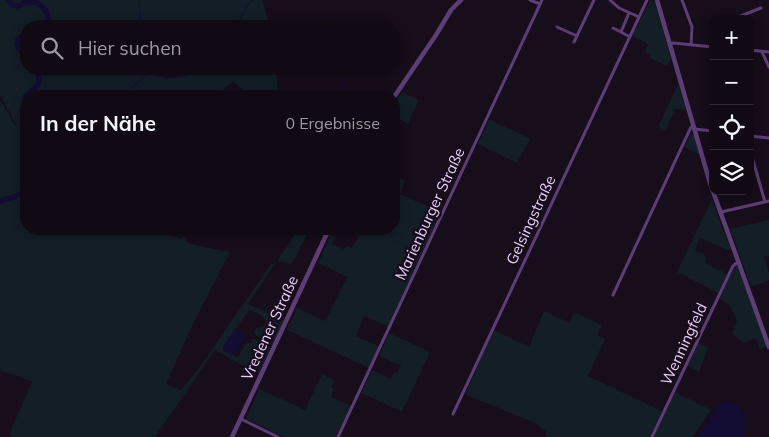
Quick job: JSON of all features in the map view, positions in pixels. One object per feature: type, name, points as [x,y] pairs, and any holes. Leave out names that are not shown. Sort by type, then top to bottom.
[{"type":"street","points":[[399,90],[451,10],[460,0]]},
{"type":"street","points":[[530,0],[540,4]]},
{"type":"street","name":"Marienburger Straße","points":[[338,437],[542,0]]},
{"type":"street","points":[[574,42],[594,0]]},
{"type":"street","points":[[610,0],[619,8],[639,17]]},
{"type":"street","name":"Gelsingstraße","points":[[453,414],[648,0]]},
{"type":"street","points":[[657,0],[710,183],[769,347]]},
{"type":"street","points":[[682,0],[692,27],[691,44]]},
{"type":"street","points":[[743,15],[761,8]]},
{"type":"street","points":[[621,32],[630,12]]},
{"type":"street","points":[[557,27],[577,36]]},
{"type":"street","points":[[613,28],[630,37]]},
{"type":"street","points":[[669,44],[709,46]]},
{"type":"street","points":[[754,50],[769,52]]},
{"type":"street","points":[[762,51],[769,67]]},
{"type":"street","points":[[613,295],[692,126],[709,130]]},
{"type":"street","points":[[754,136],[769,138]]},
{"type":"street","points":[[720,212],[767,202],[750,150]]},
{"type":"street","name":"Vredener Straße","points":[[232,437],[326,235]]},
{"type":"street","name":"Wenningfeld","points":[[652,437],[731,270],[738,262]]},
{"type":"street","points":[[241,419],[278,437]]},
{"type":"shaded area","points":[[0,0],[262,0],[268,20],[20,20],[20,75],[154,75],[175,78],[188,75],[277,75],[278,89],[275,90],[242,90],[234,82],[234,79],[223,90],[20,90],[20,235],[168,235],[182,239],[183,236],[190,244],[230,252],[195,320],[166,384],[181,390],[199,368],[271,264],[275,264],[248,304],[284,320],[272,345],[254,334],[256,328],[264,326],[266,322],[261,316],[249,310],[223,347],[224,351],[238,357],[247,342],[250,343],[253,338],[271,348],[258,374],[215,350],[155,437],[13,437],[9,434],[32,382],[1,371],[0,368],[0,99],[18,127],[0,95]]},
{"type":"shaded area","points":[[650,1],[655,3],[671,58],[667,66],[650,58],[651,56],[645,53],[648,44],[632,36]]},
{"type":"shaded area","points":[[677,86],[679,87],[686,110],[675,109],[666,130],[658,127]]},
{"type":"shaded area","points":[[402,92],[419,100],[408,124],[400,119],[400,95]]},
{"type":"shaded area","points":[[489,119],[530,139],[517,163],[478,144]]},
{"type":"shaded area","points":[[691,134],[694,135],[700,155],[684,147]]},
{"type":"shaded area","points":[[400,178],[405,181],[400,194]]},
{"type":"shaded area","points":[[400,194],[441,212],[388,326],[364,316],[356,337],[379,346],[369,368],[287,330],[297,308],[325,321],[347,277],[318,263],[331,235],[335,237],[332,244],[344,249],[346,246],[352,248],[359,235],[400,235]]},
{"type":"shaded area","points":[[712,199],[731,249],[728,250],[700,238],[695,250],[707,257],[705,263],[727,274],[718,293],[677,272]]},
{"type":"shaded area","points":[[769,220],[769,255],[764,257],[769,273],[769,281],[751,286],[729,229]]},
{"type":"shaded area","points":[[295,235],[307,235],[292,264],[277,261]]},
{"type":"shaded area","points":[[737,265],[767,347],[760,349],[756,338],[743,343],[732,334],[737,321],[730,305],[719,298]]},
{"type":"shaded area","points":[[544,311],[569,323],[574,312],[602,325],[597,335],[605,339],[588,376],[662,411],[650,437],[546,437],[546,432],[535,423],[465,394],[494,330],[529,347]]},
{"type":"shaded area","points":[[238,330],[245,336],[236,353],[232,354],[224,351],[223,347],[234,331]]},
{"type":"shaded area","points":[[389,333],[430,352],[402,412],[361,393],[372,370],[390,379],[401,366],[379,356]]},
{"type":"shaded area","points":[[698,342],[708,348],[699,372],[687,366]]},
{"type":"shaded area","points":[[322,374],[335,380],[331,387],[334,388],[331,397],[351,406],[336,437],[284,437],[246,419],[259,389],[305,410]]},
{"type":"shaded area","points":[[675,392],[711,410],[693,437],[654,437]]},
{"type":"shaded area","points":[[724,402],[737,405],[741,409],[746,425],[744,437],[697,437],[714,414],[717,406]]},
{"type":"waterway","points":[[9,0],[12,5],[17,6],[36,2],[46,12],[48,20]]},
{"type":"waterway","points":[[139,0],[141,20]]},
{"type":"waterway","points":[[240,20],[245,8],[253,0]]},
{"type":"waterway","points":[[327,12],[329,20]]},
{"type":"waterway","points":[[20,38],[17,44],[20,49]]},
{"type":"waterway","points":[[33,90],[38,85],[38,75]]},
{"type":"waterway","points":[[130,90],[146,75]]},
{"type":"waterway","points":[[156,75],[168,78],[182,75]]},
{"type":"waterway","points":[[341,75],[345,90]]},
{"type":"waterway","points":[[0,201],[20,195]]}]
